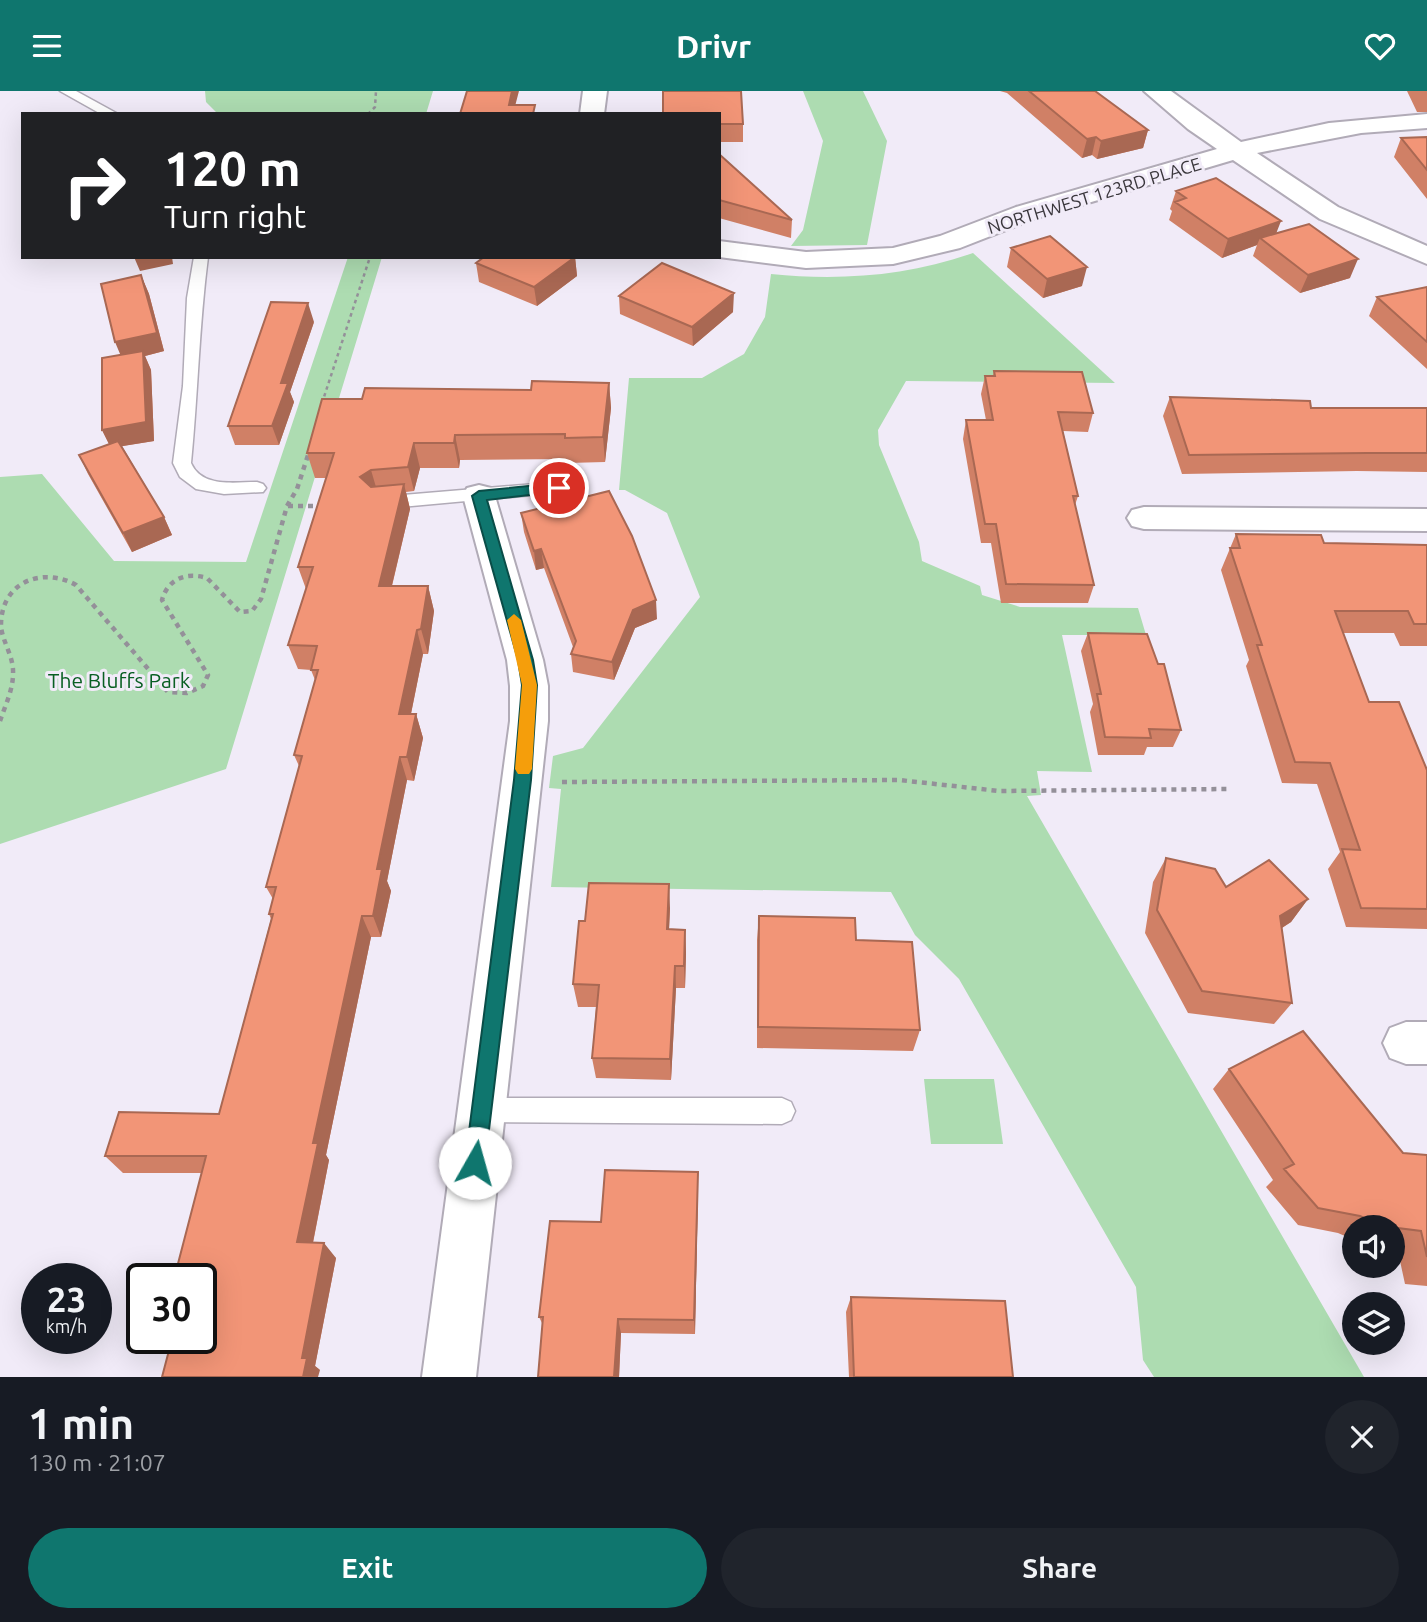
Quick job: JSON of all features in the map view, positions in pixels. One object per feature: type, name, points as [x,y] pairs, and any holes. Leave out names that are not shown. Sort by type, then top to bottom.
[{"type":"street","points":[[592,112],[595,91]]},
{"type":"street","points":[[1156,91],[1197,124],[1329,213],[1427,256]]},
{"type":"street","name":"NORTHWEST 123RD PLACE","points":[[721,249],[772,259],[836,261],[896,256],[948,243],[1021,215],[1236,151],[1317,130],[1387,121],[1427,121]]},
{"type":"street","points":[[449,1377],[522,780],[530,685],[526,660],[479,496]]},
{"type":"street","points":[[1144,518],[1427,520]]},
{"type":"lane","points":[[66,91],[108,112]]},
{"type":"lane","points":[[201,259],[195,298],[191,386],[182,463],[184,474],[196,483],[216,487],[257,488]]},
{"type":"lane","points":[[378,503],[559,488]]},
{"type":"lane","points":[[481,1110],[782,1111]]},
{"type":"path","points":[[370,112],[375,107],[376,91]]},
{"type":"path","points":[[320,410],[369,259]]},
{"type":"path","points":[[0,721],[14,670],[0,624],[2,616],[11,590],[26,578],[42,574],[67,579],[76,585],[168,692],[193,693],[208,682],[208,675],[162,600],[165,589],[175,579],[201,575],[240,612],[252,611],[261,599],[287,506],[297,489],[310,448]]},
{"type":"path","points":[[287,506],[365,506],[378,503]]},
{"type":"path","points":[[522,780],[899,780],[999,791],[1230,789]]},
{"type":"green space","points":[[205,91],[433,91],[427,112],[216,112],[206,102]]},
{"type":"green space","points":[[803,91],[863,91],[887,141],[867,245],[791,246],[803,230],[823,141]]},
{"type":"green space","points":[[973,253],[1115,383],[906,381],[878,430],[879,445],[919,542],[922,561],[980,586],[982,595],[1020,607],[1138,608],[1146,635],[1062,635],[1092,772],[1037,771],[1041,795],[1027,796],[1342,1339],[1342,1355],[1351,1355],[1364,1377],[1154,1377],[1143,1360],[1136,1287],[959,979],[915,935],[891,892],[551,887],[561,789],[549,788],[553,756],[583,748],[700,597],[667,513],[625,490],[619,490],[629,378],[702,378],[744,354],[765,317],[771,274],[823,277],[874,275],[948,261]]},
{"type":"green space","name":"The Bluffs Park","points":[[347,259],[381,259],[226,769],[0,844],[0,477],[42,474],[114,561],[246,562]]},
{"type":"green space","points":[[924,1079],[994,1079],[1003,1144],[931,1144]]},
{"type":"building","points":[[467,91],[512,91],[509,105],[535,105],[533,112],[461,112]]},
{"type":"building","points":[[663,91],[741,91],[743,124],[721,124],[721,112],[663,112]]},
{"type":"building","points":[[1029,91],[1095,91],[1148,130],[1101,141],[1096,137],[1087,139]]},
{"type":"building","points":[[1427,137],[1427,170],[1401,138]]},
{"type":"building","points":[[721,156],[792,220],[721,201]]},
{"type":"building","points":[[1216,178],[1281,221],[1228,239],[1175,202],[1186,198],[1176,191]]},
{"type":"building","points":[[1309,224],[1358,259],[1308,275],[1260,238]]},
{"type":"building","points":[[1050,236],[1087,267],[1047,279],[1011,248]]},
{"type":"building","points":[[481,259],[572,259],[534,287],[476,263]]},
{"type":"building","points":[[662,263],[734,293],[692,327],[619,296]]},
{"type":"building","points":[[141,275],[157,333],[115,342],[101,284]]},
{"type":"building","points":[[1427,287],[1427,342],[1377,297]]},
{"type":"building","points":[[271,302],[308,303],[281,383],[288,383],[272,426],[228,426]]},
{"type":"building","points":[[143,351],[146,422],[102,430],[102,358]]},
{"type":"building","points":[[994,371],[1082,372],[1093,413],[1058,412],[1078,496],[1073,496],[1094,585],[1006,584],[996,524],[985,524],[966,420],[993,420],[985,376],[995,376]]},
{"type":"building","points":[[532,381],[609,383],[603,437],[565,438],[565,434],[455,435],[454,443],[414,443],[408,467],[371,470],[360,477],[371,487],[404,484],[379,586],[428,586],[421,629],[417,630],[399,714],[416,714],[407,757],[400,757],[377,869],[382,869],[373,916],[362,916],[313,1143],[318,1143],[297,1242],[324,1243],[302,1358],[307,1358],[303,1377],[162,1377],[168,1354],[217,1354],[217,1263],[178,1263],[206,1156],[105,1156],[119,1112],[219,1114],[273,914],[269,914],[276,887],[266,887],[302,756],[294,755],[318,670],[311,670],[317,646],[288,645],[313,567],[298,567],[334,453],[307,453],[322,399],[362,399],[365,388],[531,390]]},
{"type":"building","points":[[1170,397],[1310,401],[1311,408],[1427,408],[1427,453],[1189,455]]},
{"type":"building","points":[[118,441],[164,517],[123,533],[79,455]]},
{"type":"building","points":[[609,491],[632,536],[656,600],[633,610],[612,662],[571,654],[576,641],[541,549],[534,551],[521,513]]},
{"type":"building","points":[[1236,534],[1321,535],[1324,543],[1427,545],[1427,624],[1414,624],[1408,611],[1335,611],[1369,702],[1399,702],[1427,770],[1427,909],[1361,908],[1342,849],[1360,850],[1330,763],[1295,762],[1257,645],[1262,645],[1230,548],[1240,548]]},
{"type":"building","points":[[1088,633],[1147,634],[1158,664],[1164,664],[1181,730],[1149,729],[1151,738],[1105,737],[1097,694],[1101,694]]},
{"type":"building","points":[[1166,858],[1215,869],[1226,887],[1269,860],[1308,899],[1280,916],[1292,1003],[1202,991],[1157,910]]},
{"type":"building","points":[[589,883],[669,884],[667,929],[685,930],[684,966],[675,966],[670,1059],[592,1058],[599,985],[573,984],[579,921],[585,921]]},
{"type":"building","points":[[759,916],[855,918],[856,940],[912,942],[920,1030],[758,1027]]},
{"type":"building","points":[[1303,1031],[1403,1153],[1427,1155],[1427,1257],[1421,1231],[1405,1229],[1405,1215],[1355,1215],[1318,1208],[1284,1169],[1294,1164],[1229,1069]]},
{"type":"building","points":[[605,1170],[698,1172],[694,1320],[618,1319],[614,1377],[538,1377],[543,1317],[539,1317],[550,1221],[601,1222]]},
{"type":"building","points":[[851,1297],[1005,1301],[1013,1377],[854,1377]]},
{"type":"slow traffic","points":[[514,620],[530,685],[524,769]]},
{"type":"route","points":[[475,1163],[529,721],[530,685],[526,660],[479,496],[559,488]]}]
